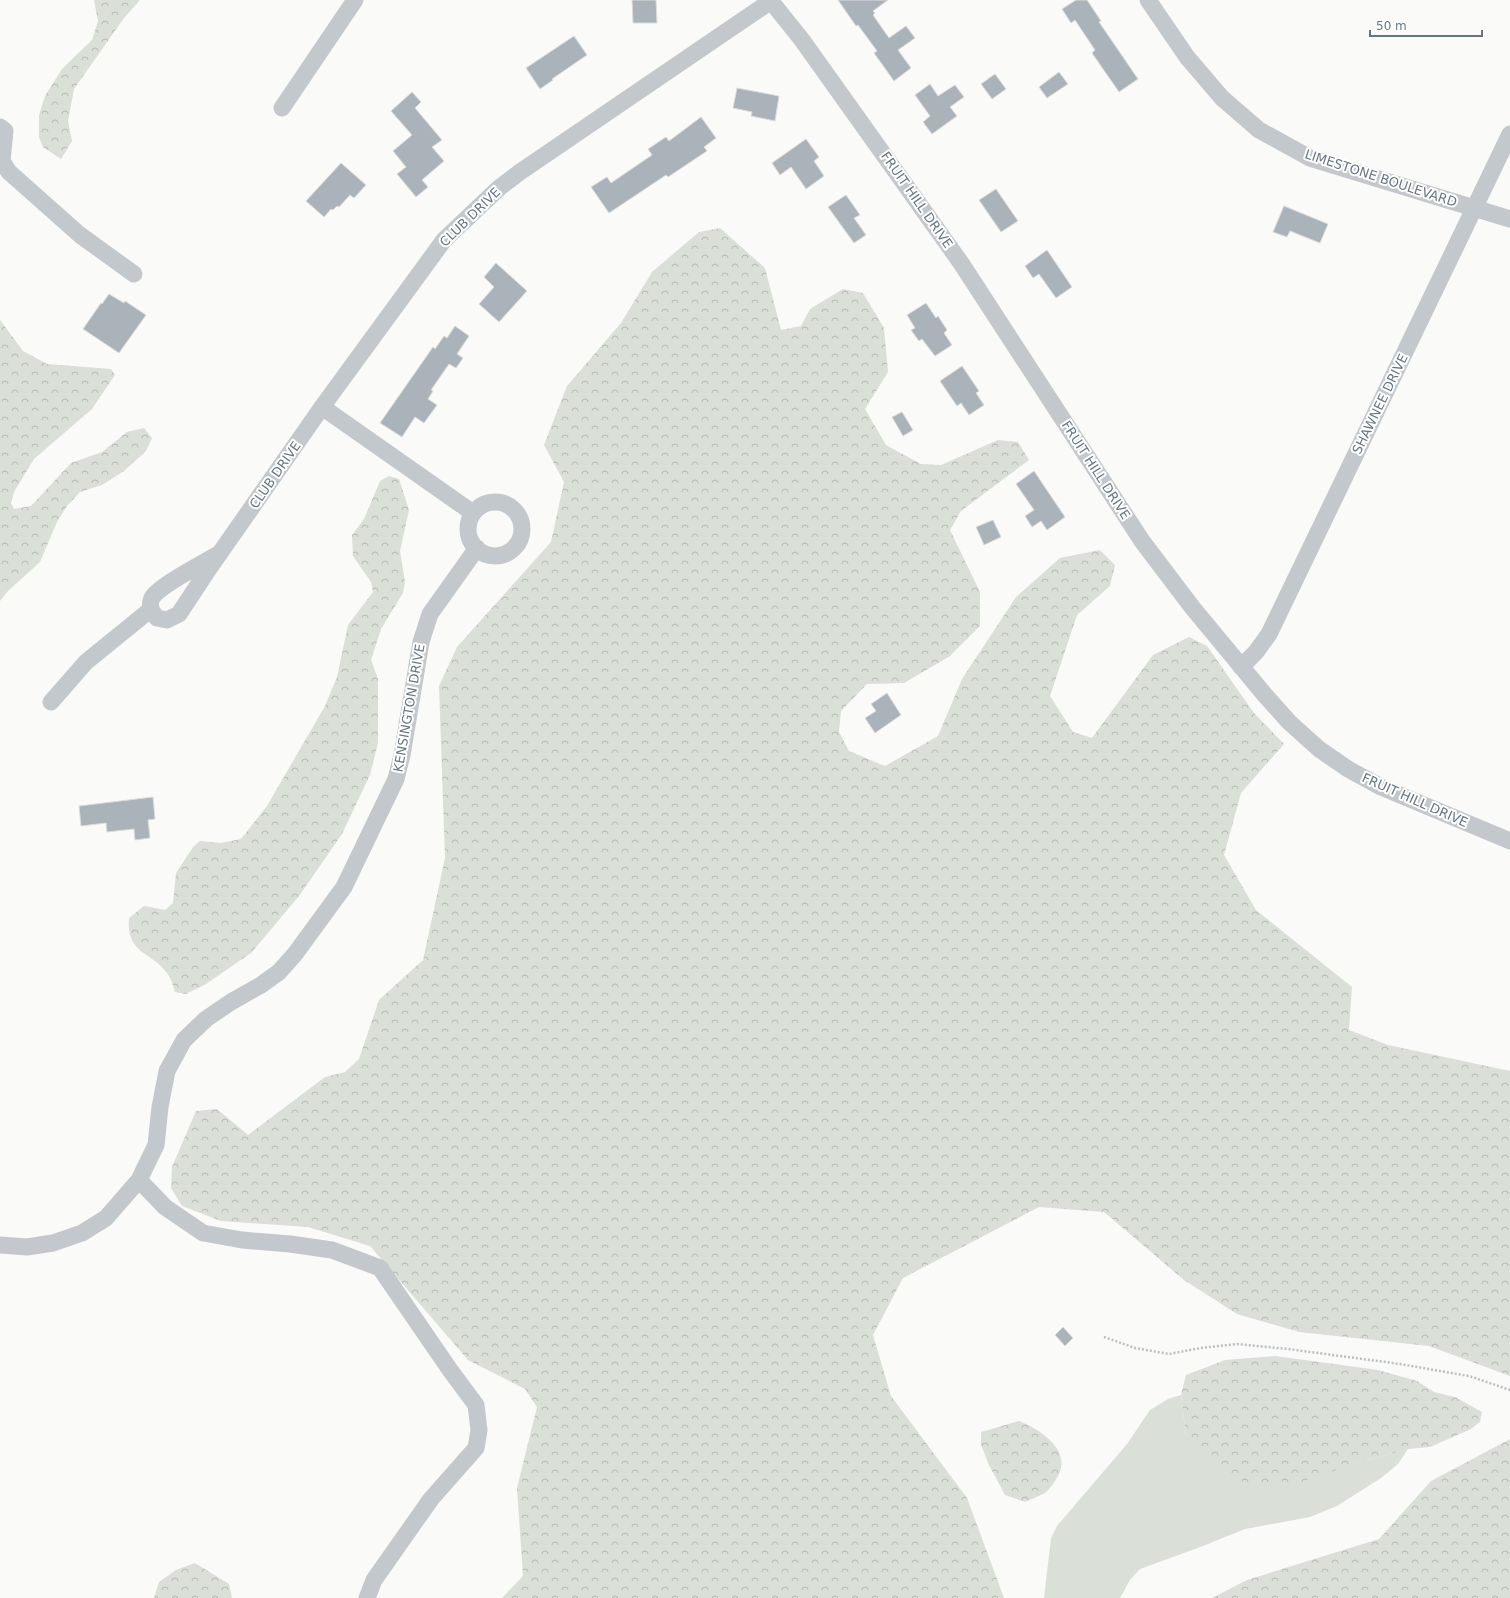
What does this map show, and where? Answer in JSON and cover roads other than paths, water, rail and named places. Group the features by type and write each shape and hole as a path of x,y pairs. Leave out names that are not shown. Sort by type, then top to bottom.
{"street":[{"path":"282,108 355,0"},
{"name":"LIMESTONE BOULEVARD","path":"1148,0 1187,57 1222,98 1259,130 1310,158 1510,219"},
{"name":"CLUB DRIVE","path":"220,554 158,590 151,600 150,610 157,618 168,620 180,614 322,407 444,240 499,188 771,1"},
{"name":"FRUIT HILL DRIVE","path":"771,1 802,40 961,262 1142,541 1240,667 1289,722 1318,748 1348,770 1380,787 1510,841"},
{"path":"2,129 2,161 9,172 80,235 134,274"},
{"name":"SHAWNEE DRIVE","path":"1240,667 1256,652 1269,634 1510,134"},
{"path":"322,407 473,513"},
{"path":"488,502 507,504 515,510 520,518 522,527 521,536 518,543 512,550 503,554 489,554 477,548 471,541 468,532 469,523 473,513 488,502"},
{"name":"KENSINGTON DRIVE","path":"0,1245 27,1247 53,1243 82,1233 106,1218 139,1180 156,1145 160,1107 167,1071 184,1040 206,1019 279,972 295,954 344,887 396,779 402,755 421,642 430,614 477,548"},
{"path":"51,702 86,662 150,610"},
{"path":"139,1180 165,1207 203,1233 242,1240 290,1244 332,1250 380,1268 450,1370 476,1405 479,1430 476,1448 431,1499 374,1580 367,1598"}]}
